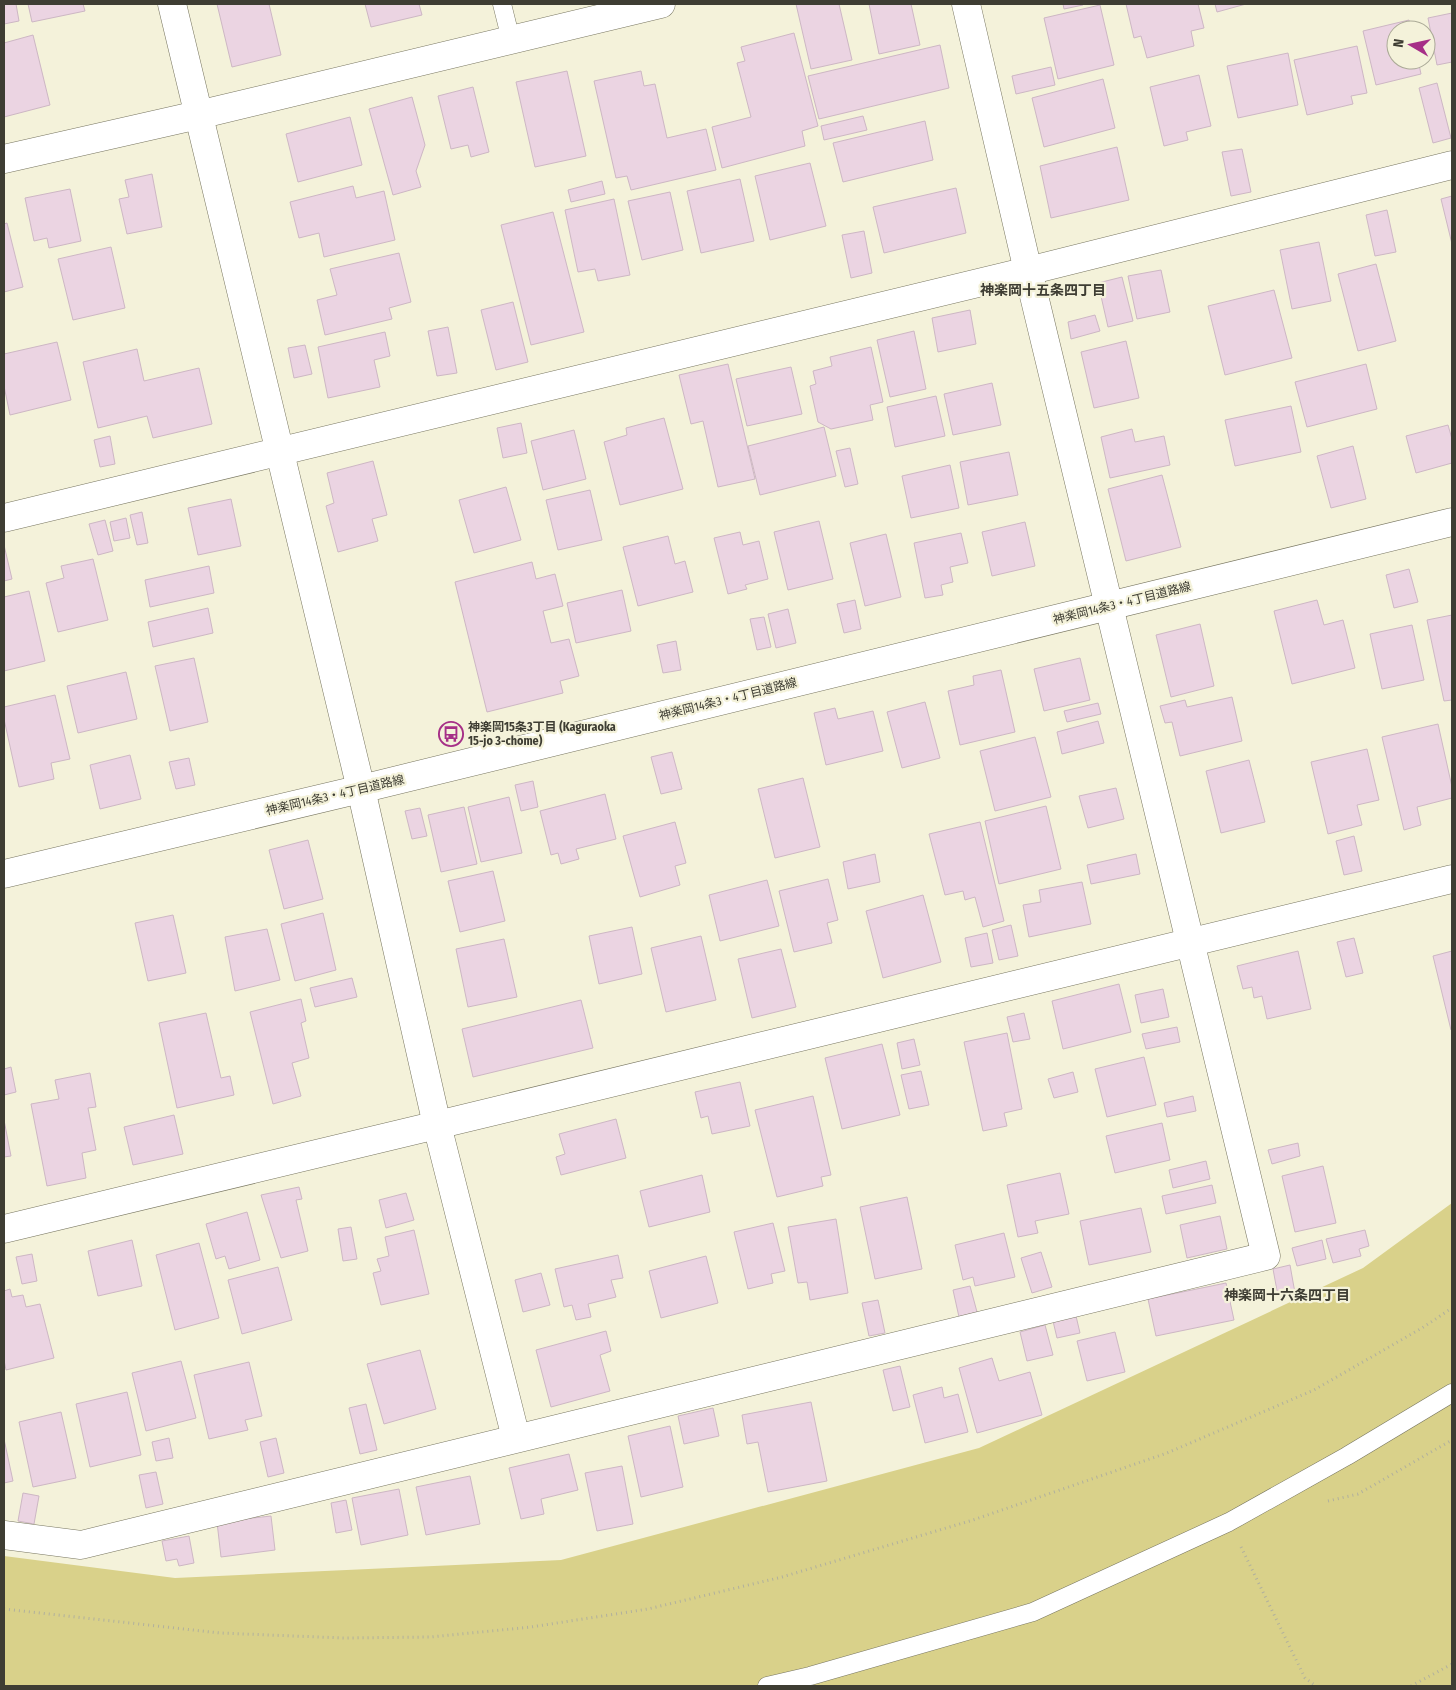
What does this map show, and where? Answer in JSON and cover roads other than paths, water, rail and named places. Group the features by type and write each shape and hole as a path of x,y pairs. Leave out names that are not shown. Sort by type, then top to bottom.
{"street":[{"path":"172,4 361,789 437,1125 516,1438"},
{"path":"4,159 660,4"},
{"path":"4,1535 81,1545 1266,1256 1108,606 966,4"},
{"path":"4,518 1028,271 1452,166"},
{"name":"神楽岡14条3・4丁目道路線","path":"4,874 361,789 1452,522"},
{"path":"4,1229 1452,879"}],"lane":[{"path":"502,4 511,40"},
{"path":"767,1686 810,1676 1033,1612 1229,1522 1347,1456 1452,1393"}],"place":[{"name":"神楽岡15条3丁目 (Kaguraoka 15-jo 3-chome)","path":"451,734"}],"district":[{"name":"神楽岡十五条四丁目","path":"1043,290"},
{"name":"神楽岡十六条四丁目","path":"1287,1295"}]}
